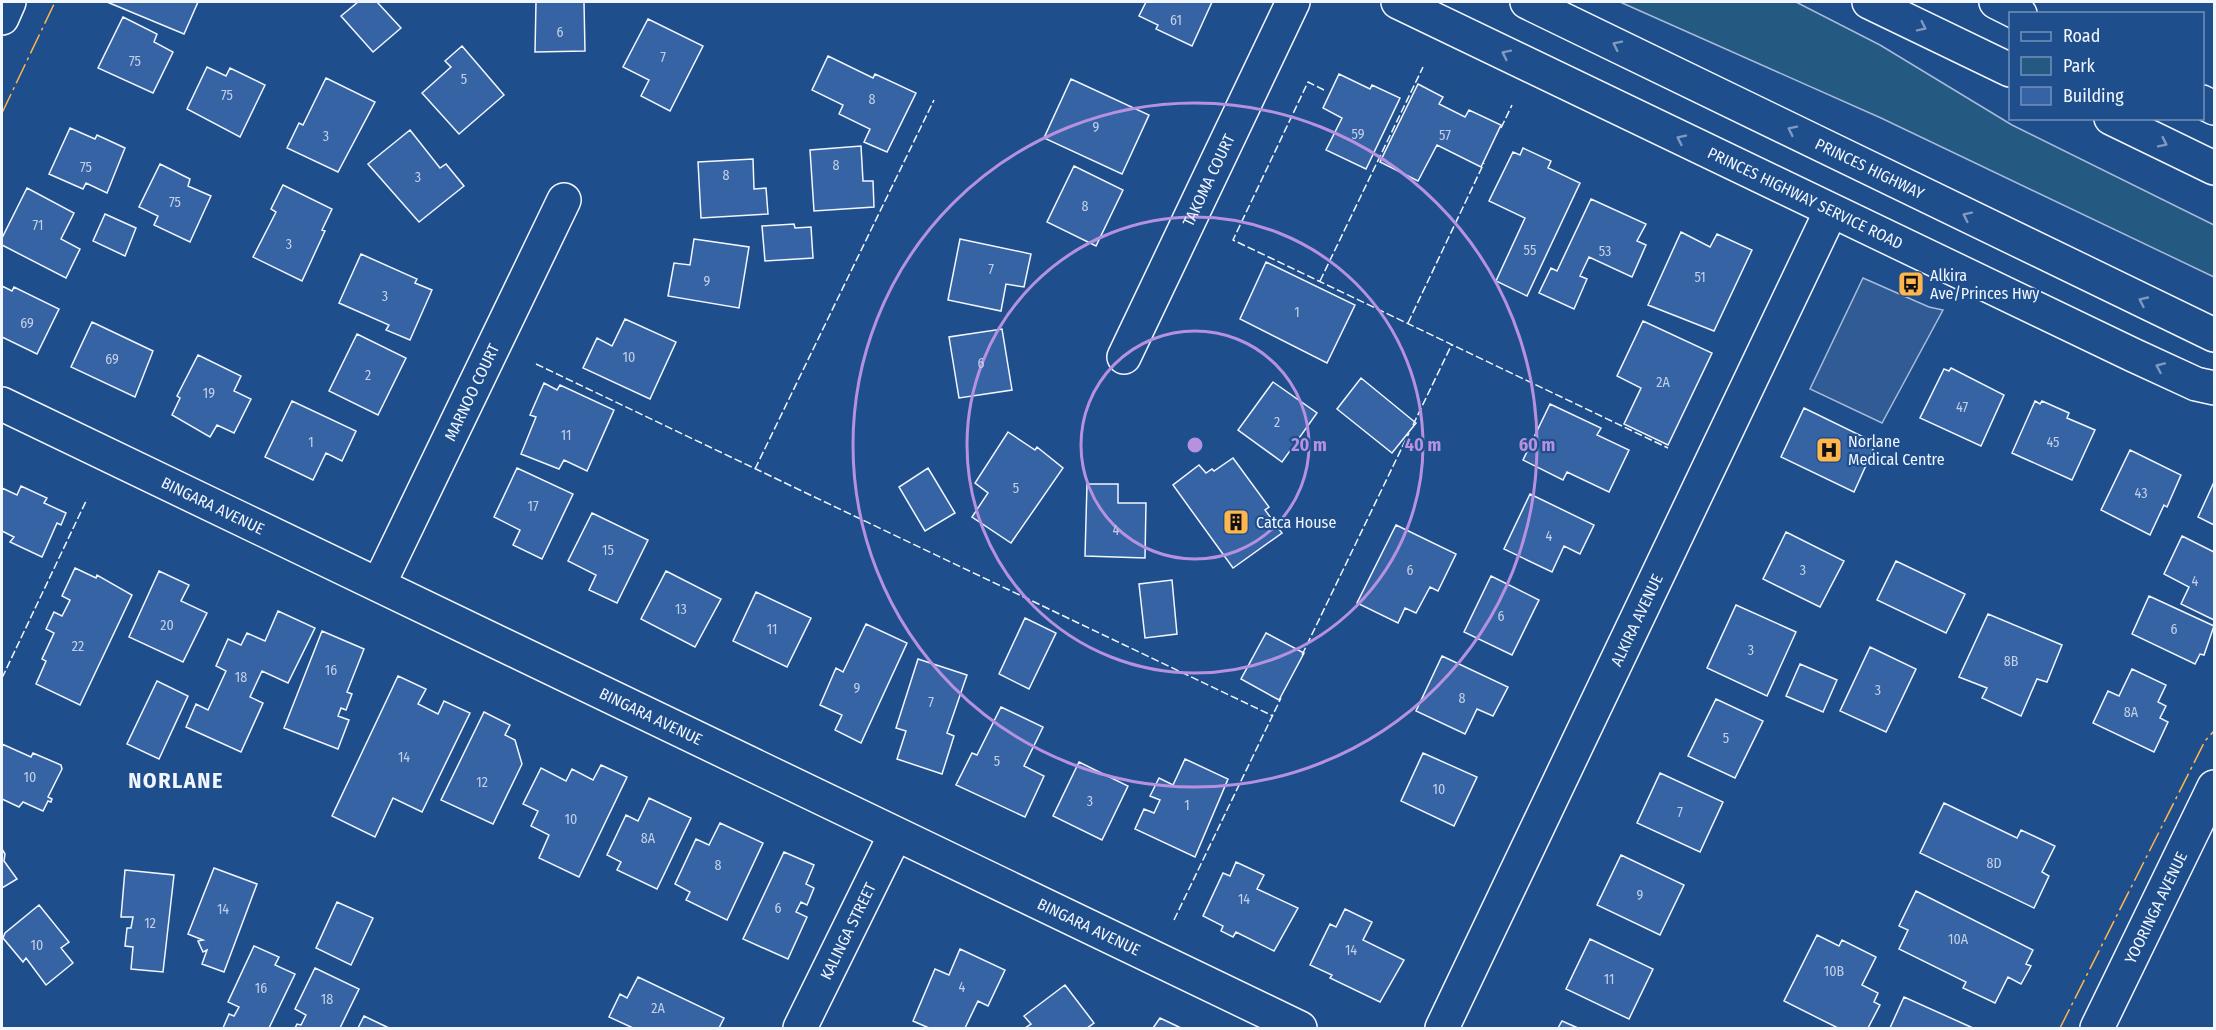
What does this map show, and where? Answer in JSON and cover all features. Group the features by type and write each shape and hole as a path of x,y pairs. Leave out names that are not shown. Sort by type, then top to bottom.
{"main road":[{"path":"2,18 9,2"},
{"name":"TAKOMA COURT","path":"1124,357 1293,2"},
{"name":"PRINCES HIGHWAY SERVICE ROAD","path":"1398,2 2133,355 2196,384 2214,388"},
{"name":"PRINCES HIGHWAY","path":"1527,2 2214,335"},
{"path":"1869,2 2009,70"},
{"path":"1995,2 2016,12"},
{"path":"2115,120 2214,168"},
{"name":"MARNOO COURT","path":"379,584 564,200"},
{"name":"ALKIRA AVENUE","path":"1442,1029 1831,211"},
{"name":"BINGARA AVENUE","path":"2,404 1300,1029"},
{"name":"YOORINGA AVENUE","path":"2097,1029 2214,786"},
{"name":"KALINGA STREET","path":"800,1029 895,835"}],"green space":[{"path":"1620,2 1796,2 1880,45 2012,125 2214,225 2214,277 1881,118"}],"shaded area":[{"path":"1863,278 1929,307 1943,310 1882,423 1810,389"}],"building":[{"path":"107,2 198,2 184,34"},
{"path":"358,2 377,2 401,28 373,52 341,16"},
{"path":"536,2 584,2 585,51 535,52"},
{"path":"1146,2 1212,2 1192,46 1156,29 1158,25 1139,16"},
{"path":"123,17 157,34 154,42 173,52 153,93 98,68"},
{"path":"648,19 703,46 670,111 641,96 649,80 623,67"},
{"path":"462,46 504,95 459,134 422,93 451,67 445,61"},
{"path":"828,56 873,78 875,74 916,93 887,152 864,142 870,129 839,114 843,105 812,90"},
{"path":"207,67 226,76 230,68 265,85 240,137 187,109"},
{"path":"1339,74 1370,89 1372,85 1400,98 1366,169 1326,150 1342,118 1323,108"},
{"path":"326,78 375,102 338,172 287,148 299,123 303,125"},
{"path":"1071,79 1149,115 1122,174 1044,138"},
{"path":"1418,84 1443,97 1439,104 1465,117 1469,110 1501,125 1481,167 1437,145 1418,181 1380,162"},
{"path":"70,128 95,139 97,135 125,148 107,193 86,183 83,189 49,174"},
{"path":"410,130 440,168 446,164 464,186 419,222 368,164"},
{"path":"861,146 863,181 873,181 874,207 814,211 810,150"},
{"path":"1523,148 1551,161 1548,168 1580,183 1527,296 1496,281 1525,218 1489,201 1513,152 1520,155"},
{"path":"753,159 754,189 766,188 768,214 701,218 698,162"},
{"path":"160,164 190,179 188,186 211,196 190,242 154,225 158,216 139,207"},
{"path":"1074,166 1123,190 1096,246 1047,222"},
{"path":"283,185 332,209 322,230 325,231 302,281 253,257 276,212 271,209"},
{"path":"27,188 74,213 61,239 80,249 66,278 2,245 2,238"},
{"path":"1591,199 1646,224 1637,241 1646,245 1632,277 1589,257 1580,276 1587,279 1574,309 1539,293 1551,268 1557,271"},
{"path":"105,214 136,228 125,256 93,241"},
{"path":"794,224 795,228 811,227 813,258 765,261 762,226"},
{"path":"1681,232 1710,247 1717,234 1752,250 1714,331 1648,305"},
{"path":"694,239 749,247 739,308 668,296 674,263 690,265"},
{"path":"960,239 1031,254 1024,287 1006,284 1001,311 948,300"},
{"path":"361,254 417,279 415,283 432,290 410,340 386,330 389,325 339,303"},
{"path":"1266,262 1355,305 1327,363 1240,319"},
{"path":"2,286 12,291 14,287 59,309 37,354 2,337"},
{"path":"625,319 676,342 650,399 583,368 597,338 612,346"},
{"path":"1643,321 1712,353 1668,445 1624,424 1641,388 1617,376"},
{"path":"92,322 153,351 135,397 71,367"},
{"path":"1002,329 1012,390 959,398 949,337"},
{"path":"357,334 406,358 378,415 329,391"},
{"path":"198,355 241,376 234,391 251,399 234,433 217,425 210,437 172,415 180,398 177,396"},
{"path":"1951,368 2004,395 1981,446 1920,418 1944,369 1949,371"},
{"path":"1361,378 1416,423 1392,453 1337,409"},
{"path":"1273,382 1317,413 1282,462 1238,430"},
{"path":"544,383 557,390 560,385 614,410 587,471 564,460 559,469 521,454 536,417 530,415"},
{"path":"292,401 356,431 342,461 326,453 313,480 265,457"},
{"path":"2035,401 2040,404 2042,401 2069,413 2067,418 2095,430 2072,480 2012,453"},
{"path":"1550,404 1601,428 1597,435 1629,450 1609,492 1567,472 1563,480 1523,460"},
{"name":"Norlane Medical Centre","path":"1804,408 1876,443 1854,492 1781,457"},
{"path":"1008,432 1035,450 1037,447 1063,468 1011,543 972,517 988,493 975,483"},
{"path":"2130,450 2181,475 2167,507 2164,505 2150,535 2101,510"},
{"name":"Catca House","path":"1233,458 1269,507 1265,510 1282,533 1233,568 1173,485 1199,465 1206,473 1212,469 1214,471"},
{"path":"517,468 573,494 542,559 513,545 520,530 494,517"},
{"path":"928,468 955,513 925,531 899,487"},
{"path":"2214,482 2214,525 2198,517"},
{"path":"1087,484 1118,484 1118,503 1146,503 1145,558 1085,556"},
{"path":"21,486 47,498 44,503 66,513 61,525 57,523 42,557 10,542 14,537 2,531 2,488 17,495"},
{"path":"1530,494 1594,525 1580,554 1564,546 1552,572 1504,549"},
{"path":"592,513 648,540 617,603 589,590 596,575 568,561"},
{"path":"1396,525 1456,554 1438,591 1430,587 1416,613 1405,608 1398,623 1357,603"},
{"path":"1786,532 1844,561 1820,607 1763,579"},
{"path":"2182,536 2214,552 2214,620 2181,604 2189,587 2164,574"},
{"path":"1896,561 1965,594 1946,633 1877,600"},
{"path":"75,568 96,578 97,575 132,595 80,705 36,684 46,661 42,659 54,633 46,629 54,612 62,616 70,600 62,596"},
{"path":"159,571 189,585 181,601 207,613 183,662 129,637"},
{"path":"666,571 721,599 695,647 641,619"},
{"path":"1491,576 1539,600 1512,655 1464,632"},
{"path":"1172,580 1177,634 1145,638 1139,584"},
{"path":"756,592 811,618 787,667 733,641"},
{"path":"2149,596 2214,626 2204,655 2200,654 2195,664 2132,634"},
{"path":"1736,605 1796,632 1767,696 1707,668"},
{"path":"278,611 315,628 288,683 262,671 250,697 263,703 241,752 186,727 196,704 208,710 226,671 216,666 228,639 241,645 247,633 265,641"},
{"path":"1988,614 2062,645 2047,682 2037,679 2021,716 1982,698 1987,688 1959,677"},
{"path":"1025,618 1056,633 1029,689 999,674"},
{"path":"866,624 907,643 861,743 835,730 842,715 820,705 836,668 843,672"},
{"path":"322,631 364,649 347,692 352,694 346,710 341,708 338,716 349,720 338,749 284,728"},
{"path":"1266,633 1304,653 1279,700 1241,679"},
{"path":"1870,647 1916,669 1886,732 1840,711"},
{"path":"1442,656 1508,687 1493,716 1477,709 1465,734 1416,711"},
{"path":"918,659 967,675 947,733 954,736 942,774 897,759 906,731 896,728"},
{"path":"1800,664 1837,680 1823,712 1786,696"},
{"path":"2132,669 2166,685 2158,702 2166,706 2160,718 2168,722 2154,752 2093,723 2108,691 2119,696"},
{"path":"398,676 426,689 418,704 438,714 444,701 470,713 422,812 393,798 375,837 332,816"},
{"path":"157,681 188,696 159,759 127,744"},
{"path":"1716,699 1763,721 1735,778 1688,756"},
{"path":"1001,707 1043,727 1024,766 1044,776 1025,817 956,785 972,753 977,755"},
{"path":"484,712 510,725 505,735 515,740 522,764 493,824 441,800"},
{"path":"2,744 31,757 33,753 61,765 62,769 48,797 52,799 51,802 48,801 43,811 23,802 19,807 2,799"},
{"path":"1423,753 1477,777 1454,826 1401,801"},
{"path":"1185,759 1228,779 1195,857 1135,829 1144,809 1154,813 1160,800 1150,796 1159,778 1173,785"},
{"path":"1079,762 1128,786 1102,840 1053,816"},
{"path":"601,765 627,777 579,877 539,858 549,835 531,826 538,811 523,804 541,768 566,781 572,769 593,780"},
{"path":"1660,773 1723,802 1700,852 1637,823"},
{"path":"649,798 691,818 657,889 617,870 621,862 607,855 626,815 638,821"},
{"path":"1944,803 2017,838 2021,830 2055,846 2042,872 2049,876 2034,908 1920,853"},
{"path":"720,823 763,843 727,920 686,900 690,892 675,884 696,839 709,845"},
{"path":"2,849 5,854 4,861 17,879 2,888"},
{"path":"784,852 814,865 806,884 814,888 807,905 801,902 796,912 807,917 788,959 743,939"},
{"path":"1621,855 1684,885 1660,935 1597,905"},
{"path":"1236,862 1264,875 1257,889 1298,908 1274,951 1236,932 1233,937 1221,931 1223,926 1203,916 1223,873 1230,876"},
{"path":"214,868 257,884 224,972 202,964 207,950 203,952 198,941 203,940 188,934"},
{"path":"125,870 174,875 163,972 131,969 133,947 125,946 127,928 131,928 133,917 121,917"},
{"path":"1916,891 2033,950 2026,964 2031,966 2021,984 2008,977 1995,1003 1963,988 1966,982 1899,949 1908,930 1899,926"},
{"path":"337,902 373,918 351,965 316,948"},
{"path":"39,905 69,942 61,948 73,963 46,985 26,958 23,962 3,938 5,933"},
{"path":"1345,909 1372,922 1363,940 1404,960 1380,1002 1330,978 1332,975 1310,965 1330,924 1336,927"},
{"path":"1817,935 1839,946 1842,940 1876,957 1862,985 1878,993 1874,1002 1880,1005 1868,1028 1838,1028 1784,1001"},
{"path":"1590,939 1653,969 1629,1019 1566,989"},
{"path":"254,946 279,957 275,965 295,974 269,1028 223,1028 229,1014 234,1016 239,1007 228,1002"},
{"path":"960,949 1005,970 988,1006 978,1001 965,1028 929,1028 913,1021 935,969 949,975"},
{"path":"315,968 359,989 340,1028 295,1028 297,1024 301,1025 306,1015 295,1009"},
{"path":"638,977 724,1018 719,1028 633,1028 609,1017 620,994 627,998"},
{"path":"1065,985 1094,1023 1087,1028 1025,1028 1031,1024 1024,1016"},
{"path":"1904,997 1973,1028 1890,1028"},
{"path":"364,1016 389,1028 358,1028"},
{"path":"1160,1018 1181,1028 1153,1028"},
{"path":"1562,1021 1578,1028 1558,1028"}],"fence":[{"path":"1320,281 1423,67"},
{"path":"1324,90 1308,82 1233,240 1668,448"},
{"path":"755,469 934,100"},
{"path":"1501,128 1512,105"},
{"path":"1408,323 1484,163"},
{"path":"1413,425 1452,344"},
{"path":"536,364 1273,716"},
{"path":"1302,655 1409,433"},
{"path":"2,678 87,499"},
{"path":"1174,920 1281,698"}],"power":[{"path":"2,113 55,2"},
{"path":"2060,1028 2205,741 2214,731"}],"place":[{"name":"Alkira Ave/Princes Hwy","path":"1911,284"},
{"name":"Norlane Medical Centre","path":"1829,450"},
{"name":"Catca House","path":"1236,522"}],"district":[{"name":"NORLANE","path":"176,780"}]}
